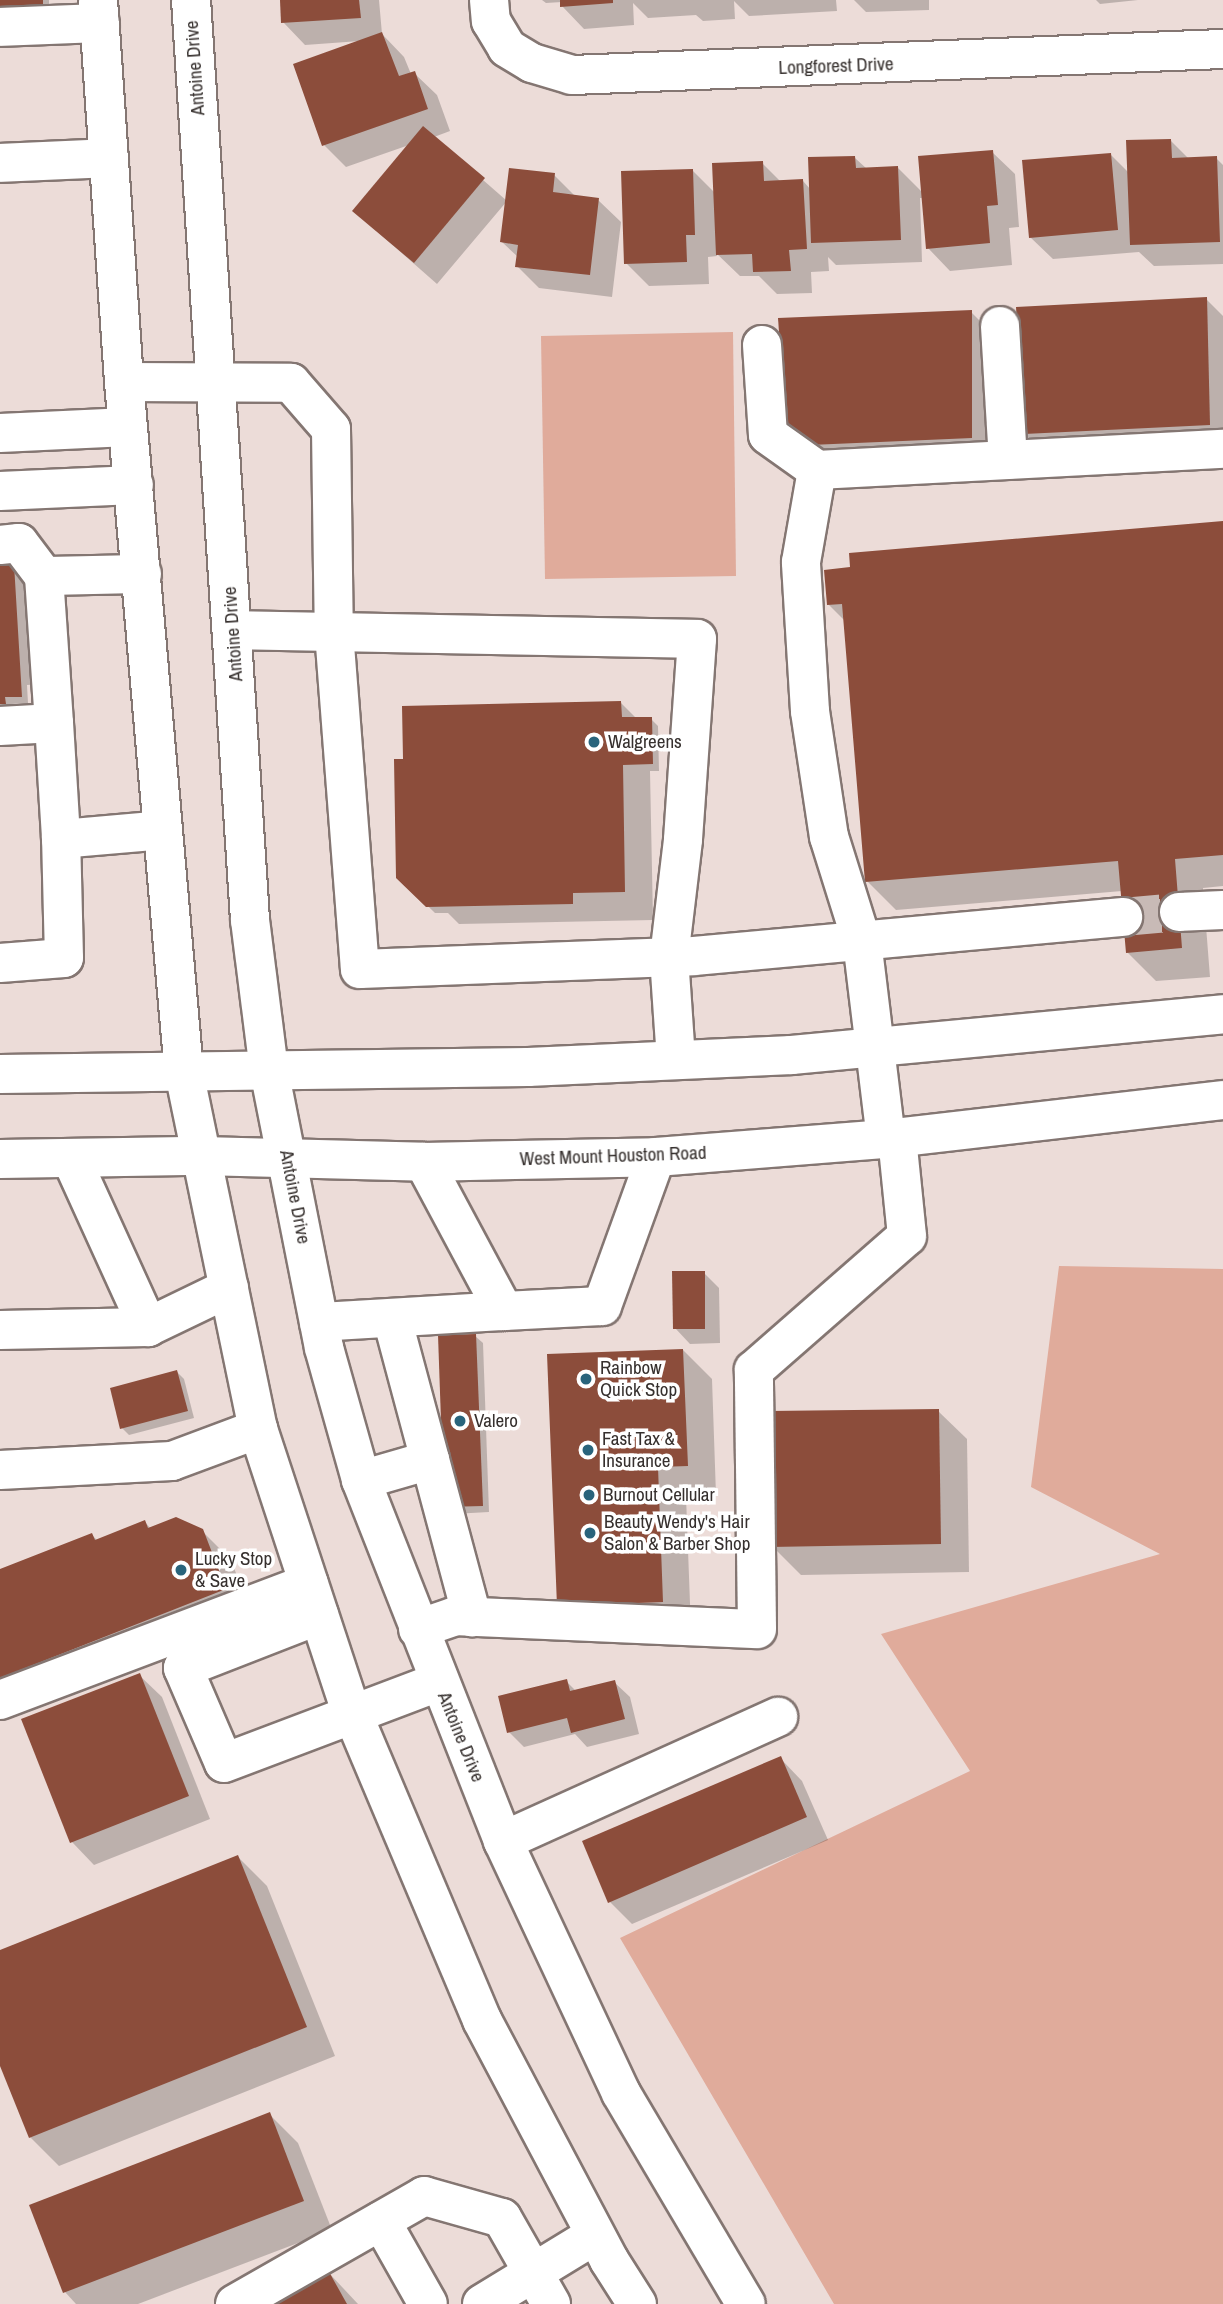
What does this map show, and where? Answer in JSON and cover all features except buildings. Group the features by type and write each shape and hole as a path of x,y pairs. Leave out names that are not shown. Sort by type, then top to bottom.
{"main road":[{"name":"Antoine Drive","path":"191,0 250,920 270,1070 319,1322 361,1480 438,1682 503,1841 621,2093 746,2304"},
{"name":"Longforest Drive","path":"489,0 491,21 507,48 532,63 572,75 1223,49"},
{"path":"0,27 99,11 124,382 184,1072 258,1429 353,1714 482,2020 595,2235 637,2304"},
{"path":"0,163 109,158"},
{"path":"1000,326 1007,460"},
{"path":"762,345 768,435 817,470 1223,449"},
{"path":"124,382 291,383 331,429 334,632 360,969 669,957 1123,917"},
{"path":"0,433 128,427"},
{"path":"418,1629 456,1616 757,1629 754,1370 907,1236 892,1138 874,1048 862,942 829,837 810,711 801,562 817,470"},
{"path":"0,491 134,485"},
{"path":"0,545 19,543 44,576 61,839 64,958 0,963"},
{"path":"44,576 142,574"},
{"path":"233,630 696,639 683,840 669,957 676,1060"},
{"path":"0,726 54,723"},
{"path":"61,839 163,830"},
{"path":"1179,912 1223,910"},
{"path":"0,1074 528,1067 676,1060 874,1048 1223,1014"},
{"name":"West Mount Houston Road","path":"0,1159 202,1156 424,1162 656,1157 892,1138 1223,1100"},
{"path":"319,1322 602,1306 656,1157"},
{"path":"71,1158 148,1327"},
{"path":"424,1162 504,1311"},
{"path":"0,1330 148,1327 229,1288"},
{"path":"392,1318 472,1617"},
{"path":"0,1470 172,1461 258,1429"},
{"path":"361,1480 430,1460"},
{"path":"0,1700 314,1599"},
{"path":"314,1599 183,1668 224,1763 438,1682"},
{"path":"503,1841 778,1717"},
{"path":"235,2304 424,2196 502,2218 541,2289"},
{"path":"381,2221 428,2304"},
{"path":"482,2304 541,2289 595,2235"}],"shaded area":[{"path":"733,332 736,576 545,579 541,336"},
{"path":"1059,1266 1223,1269 1223,2304 834,2304 620,1938 970,1771 881,1634 1160,1554 1031,1487"}],"tunnel":[{"path":"1123,917 1179,912"}],"place":[{"name":"Walgreens","path":"594,742"},
{"name":"Rainbow Quick Stop","path":"586,1379"},
{"name":"Valero","path":"460,1421"},
{"name":"Fast Tax & Insurance","path":"588,1450"},
{"name":"Burnout Cellular","path":"589,1495"},
{"name":"Beauty Wendy's Hair Salon & Barber Shop","path":"590,1533"},
{"name":"Lucky Stop & Save","path":"181,1570"}]}
